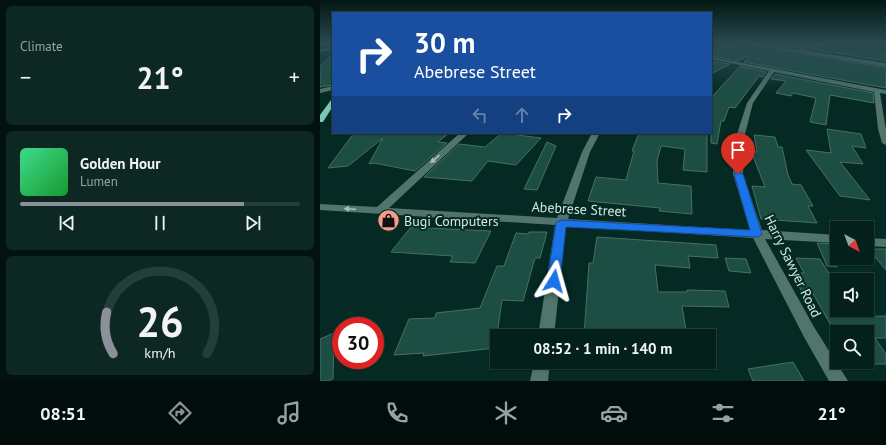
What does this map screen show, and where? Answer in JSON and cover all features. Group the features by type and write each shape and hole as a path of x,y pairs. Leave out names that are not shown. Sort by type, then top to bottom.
{"main road":[{"path":"320,120 332,102"}],"street":[{"path":"727,61 886,92"},
{"path":"859,61 886,65"},
{"name":"Harry Sawyer Road","path":"773,69 758,89 750,103 741,134 738,174 757,234 809,332 839,381"},
{"path":"320,91 332,88"},
{"path":"877,90 882,129 886,143"},
{"path":"379,211 464,134"},
{"path":"547,329 561,223 586,152 595,134"},
{"name":"Abebrese Street","path":"320,207 830,239"},
{"path":"874,242 886,243"},
{"path":"539,381 541,369"}],"building":[{"path":"326,61 332,61 332,85 320,87 320,66"},
{"path":"712,61 730,64 712,73"},
{"path":"745,61 845,61 886,68 886,88 744,62"},
{"path":"740,66 766,72 763,77 759,76 735,108 729,107 724,121 721,121 717,144 711,143 712,97"},
{"path":"775,74 873,93 874,103 830,95 826,125 810,122 816,98 793,93 791,96 776,93 786,81 771,79"},
{"path":"827,129 861,134 866,148 852,146 863,164 840,162 870,200 840,196 806,150 831,153"},
{"path":"353,134 448,134 438,142 447,143 415,171 374,163 369,164 383,138 348,166 328,168"},
{"path":"501,134 541,138 516,165 488,161 472,181 424,177 459,144 485,147"},
{"path":"639,134 707,134 707,172 683,170 685,149 661,146 657,161 658,183 691,186 692,214 659,211 660,208 588,201 596,177 626,180 634,151 632,151"},
{"path":"754,135 775,137 778,147 782,147 788,175 792,184 801,185 813,206 808,206 817,223 761,219 752,186 765,187 751,151 757,152"},
{"path":"547,142 556,146 537,190 524,189"},
{"path":"411,227 491,231 475,263 450,262 453,256 391,252"},
{"path":"529,232 547,232 540,258 535,258 523,301 502,300 498,329 490,329 490,349 423,356 424,353 394,355 409,319 435,318 436,313 480,308 497,266 504,266 516,233 528,234"},
{"path":"597,237 716,245 718,258 688,256 690,268 655,265 658,292 687,292 687,290 725,291 729,307 682,306 686,329 584,329 589,263 593,263"},
{"path":"817,243 830,244 830,265 837,265 837,267 827,266"},
{"path":"874,249 886,249 886,270 874,256"},
{"path":"725,258 746,259 751,273 729,271"},
{"path":"796,258 820,259 830,275 830,317 886,316 886,338 875,338 886,354 886,364 874,364 874,325 831,325 812,292 802,292 792,273 804,273"},
{"path":"332,334 333,379 328,381 320,381 320,339"},
{"path":"793,362 804,381 753,381 748,369"}],"place":[{"name":"Bugi Computers","path":"388,221"}],"route":[{"path":"554,281 561,223 757,234 738,174"}]}
